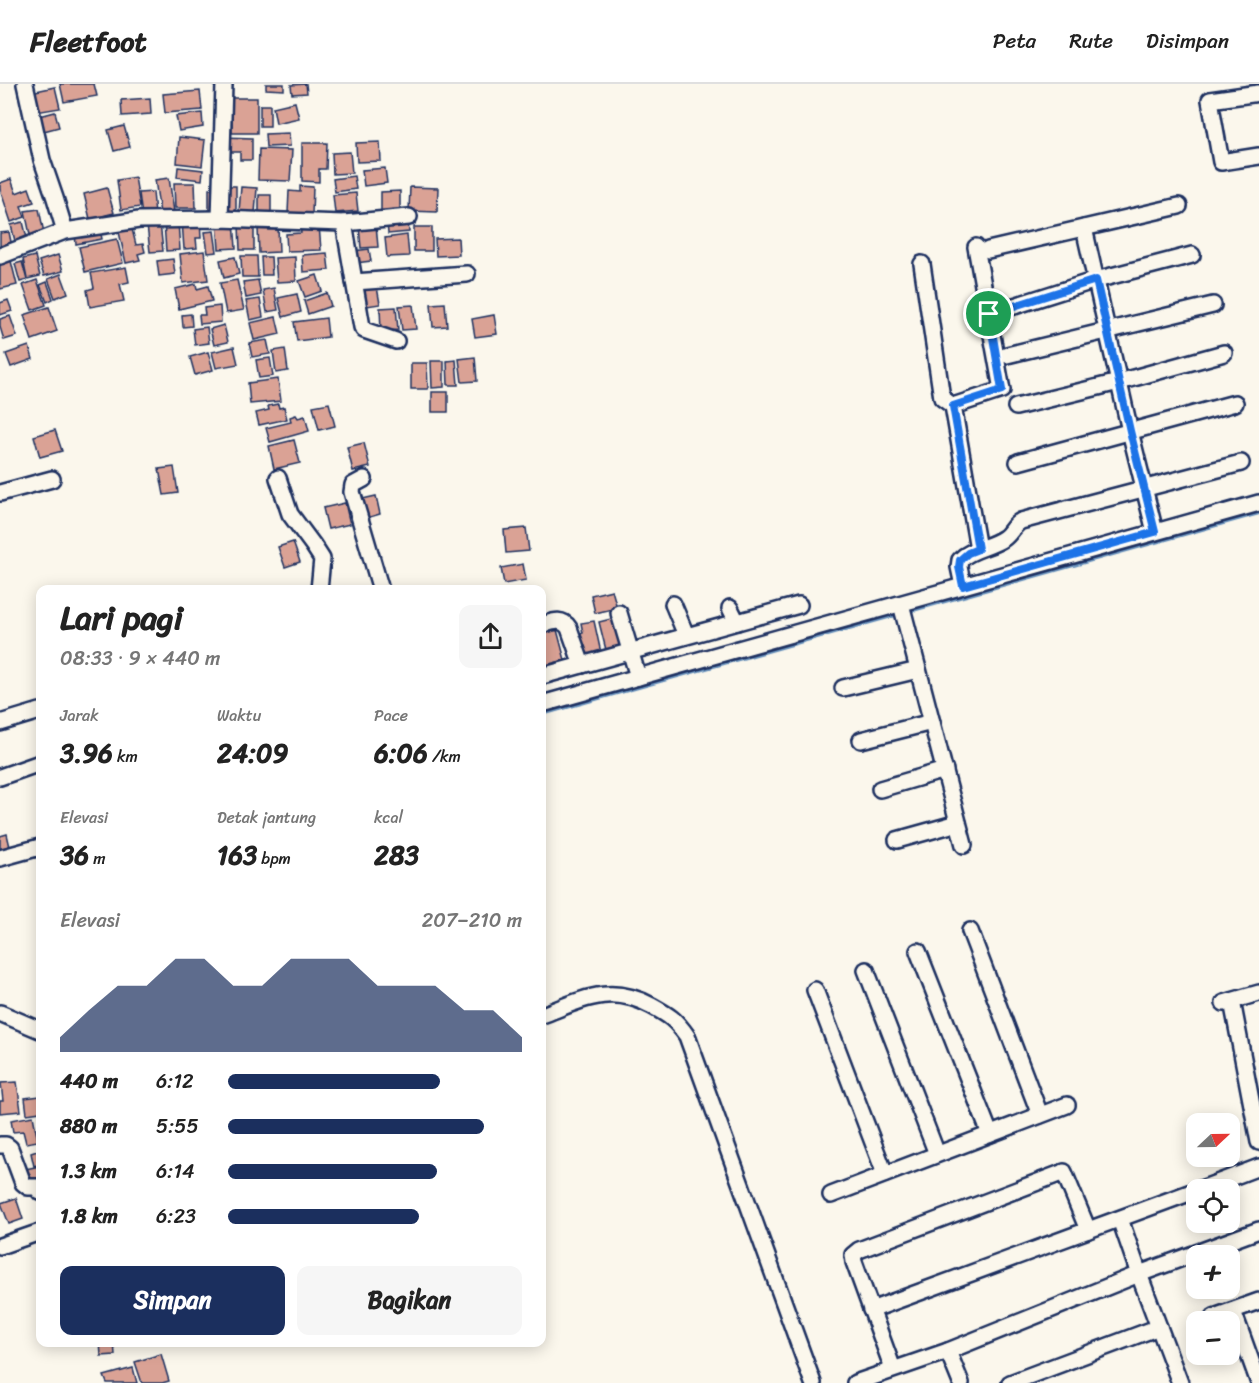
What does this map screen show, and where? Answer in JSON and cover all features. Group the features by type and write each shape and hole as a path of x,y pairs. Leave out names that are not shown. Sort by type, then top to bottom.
{"street":[{"path":"25,84 42,160 56,198 64,231"},
{"path":"220,219 224,84"},
{"path":"1259,93 1210,100 1221,162 1259,156"},
{"path":"953,406 1002,390 989,314 982,249 1179,206"},
{"path":"0,255 64,231 139,220 220,219 344,223 409,217"},
{"path":"344,223 363,329 396,341"},
{"path":"1084,228 1155,532"},
{"path":"989,314 1096,280 1192,255"},
{"path":"922,264 942,398 953,406 978,549"},
{"path":"354,282 467,274"},
{"path":"1007,354 1213,305"},
{"path":"1016,407 1224,353"},
{"path":"1018,462 1235,403"},
{"path":"963,586 960,560 968,553 1006,537 1021,521 1241,463"},
{"path":"278,478 290,514 322,559 319,585"},
{"path":"0,493 52,479"},
{"path":"364,479 353,485 352,492 380,585"},
{"path":"546,703 638,677 902,610 963,586 1259,503"},
{"path":"673,604 686,635"},
{"path":"546,675 799,605"},
{"path":"730,608 737,622"},
{"path":"902,610 964,845"},
{"path":"619,613 638,677"},
{"path":"546,623 563,621 566,624 582,665"},
{"path":"843,688 918,670"},
{"path":"0,723 36,712"},
{"path":"861,740 932,722"},
{"path":"0,777 36,764"},
{"path":"880,789 945,770"},
{"path":"897,840 958,823"},
{"path":"0,858 36,848"},
{"path":"970,931 1040,1115"},
{"path":"918,951 990,1134"},
{"path":"867,970 937,1154"},
{"path":"815,990 885,1174"},
{"path":"1259,993 1228,1002 1259,1142"},
{"path":"546,1013 592,996 609,994 645,1002 677,1021 687,1036 813,1383"},
{"path":"0,1014 36,1028"},
{"path":"831,1195 1067,1105"},
{"path":"0,1145 10,1148 23,1183 36,1187"},
{"path":"1227,1179 1259,1167"},
{"path":"893,1369 854,1262 853,1255 859,1250 1064,1172 1088,1230"},
{"path":"872,1310 1186,1194"},
{"path":"1120,1219 1138,1274 1180,1383"},
{"path":"855,1383 948,1351 1138,1274 1259,1230"},
{"path":"0,1246 36,1233"},
{"path":"1233,1311 1259,1301"},
{"path":"1010,1383 1159,1327"},
{"path":"1240,1329 1258,1376"},
{"path":"948,1351 961,1383"}],"building":[{"path":"60,84 94,84 97,96 64,102"},
{"path":"266,84 284,84 284,90 266,89"},
{"path":"306,84 307,93 292,94 291,85"},
{"path":"55,87 60,108 36,112 31,92"},
{"path":"200,91 202,110 165,113 163,94"},
{"path":"150,98 151,114 122,116 121,100"},
{"path":"232,98 257,98 257,133 232,133"},
{"path":"295,102 299,118 276,123 273,107"},
{"path":"260,105 270,105 270,126 260,126"},
{"path":"55,112 59,127 40,132 36,117"},
{"path":"202,113 203,127 179,131 176,116"},
{"path":"124,126 130,147 114,151 108,130"},
{"path":"289,133 290,146 266,147 265,134"},
{"path":"179,137 205,140 202,166 177,163"},
{"path":"223,137 252,138 252,160 240,160 240,152 223,152"},
{"path":"380,142 381,161 357,162 356,143"},
{"path":"302,143 327,143 326,169 319,169 319,182 302,181"},
{"path":"259,149 292,150 290,181 258,180"},
{"path":"350,152 352,173 333,174 332,153"},
{"path":"178,167 203,170 202,180 177,177"},
{"path":"385,168 387,183 364,186 362,170"},
{"path":"354,176 356,189 335,192 333,179"},
{"path":"135,177 140,207 121,210 117,180"},
{"path":"169,178 174,212 160,213 155,180"},
{"path":"11,179 16,193 29,188 34,202 21,206 25,217 11,222 0,183"},
{"path":"174,183 195,183 196,208 175,208"},
{"path":"222,186 236,186 236,213 222,212"},
{"path":"300,186 313,187 312,214 288,213 289,191 300,192"},
{"path":"241,187 257,188 255,213 239,212"},
{"path":"410,187 438,188 437,212 409,211"},
{"path":"107,188 114,213 90,219 84,194"},
{"path":"209,189 219,189 218,212 209,211"},
{"path":"400,191 400,212 381,212 381,192"},
{"path":"153,192 155,214 142,216 139,193"},
{"path":"356,193 358,211 335,213 333,195"},
{"path":"259,195 271,195 271,214 259,214"},
{"path":"39,209 44,233 30,235 25,211"},
{"path":"200,220 201,238 196,238 197,248 184,249 182,221"},
{"path":"408,220 409,232 388,234 387,222"},
{"path":"234,221 236,248 219,249 217,222"},
{"path":"23,222 28,242 16,245 11,225"},
{"path":"178,222 180,250 166,251 164,223"},
{"path":"160,223 163,251 150,252 147,225"},
{"path":"239,225 254,225 254,250 240,250"},
{"path":"319,225 321,250 287,251 286,234 301,233 300,226"},
{"path":"376,225 378,247 361,248 359,226"},
{"path":"278,227 279,252 259,253 258,228"},
{"path":"414,227 432,227 432,251 414,251"},
{"path":"132,229 136,245 143,244 145,252 138,254 140,260 126,263 119,232"},
{"path":"100,230 102,239 76,244 75,235"},
{"path":"214,231 217,252 208,253 205,232"},
{"path":"9,232 12,247 0,250 0,233"},
{"path":"407,235 409,256 387,257 385,238"},
{"path":"458,238 459,255 436,256 435,239"},
{"path":"117,239 123,263 85,272 79,247"},
{"path":"369,249 371,261 356,263 354,251"},
{"path":"204,251 208,280 183,283 180,254"},
{"path":"327,253 329,270 303,272 302,255"},
{"path":"58,255 63,271 44,276 39,261"},
{"path":"35,256 40,276 27,279 23,259"},
{"path":"241,256 257,256 258,277 242,277"},
{"path":"235,257 239,274 224,278 220,260"},
{"path":"261,257 271,257 272,275 262,275"},
{"path":"295,257 296,281 277,282 275,258"},
{"path":"173,259 175,274 159,276 157,261"},
{"path":"11,261 17,285 0,289 0,264"},
{"path":"22,262 27,280 20,282 15,264"},
{"path":"126,267 129,282 120,284 124,301 90,307 87,290 94,288 91,273"},
{"path":"61,274 68,293 55,298 48,279"},
{"path":"317,275 322,291 305,297 299,281"},
{"path":"37,280 46,305 32,310 23,285"},
{"path":"237,280 244,310 226,313 220,283"},
{"path":"258,280 261,295 246,298 243,282"},
{"path":"47,282 53,299 47,302 40,285"},
{"path":"196,284 197,289 208,286 212,301 179,309 175,289"},
{"path":"377,287 380,304 367,306 364,288"},
{"path":"274,288 278,310 267,312 263,290"},
{"path":"327,293 331,306 308,314 304,301"},
{"path":"297,294 301,312 283,317 278,298"},
{"path":"260,299 263,317 250,320 246,301"},
{"path":"8,300 12,311 0,315 0,303"},
{"path":"445,303 447,326 433,327 431,304"},
{"path":"413,305 416,329 402,330 399,306"},
{"path":"220,306 221,322 200,324 199,315 205,315 204,308"},
{"path":"49,307 57,331 32,340 24,315"},
{"path":"396,307 398,330 381,331 380,308"},
{"path":"191,314 192,326 183,327 182,315"},
{"path":"494,315 497,334 475,337 472,319"},
{"path":"10,316 17,336 4,340 0,319"},
{"path":"276,317 280,334 254,340 250,323"},
{"path":"326,318 328,337 297,341 294,322"},
{"path":"224,325 228,342 214,345 210,329"},
{"path":"207,327 209,343 195,345 193,329"},
{"path":"267,340 270,354 252,357 249,343"},
{"path":"29,346 33,359 11,367 6,354"},
{"path":"234,347 238,364 216,368 212,352"},
{"path":"285,349 288,371 276,373 273,351"},
{"path":"208,352 213,370 195,375 190,357"},
{"path":"475,357 477,381 462,382 459,359"},
{"path":"270,358 273,376 259,378 256,360"},
{"path":"456,360 458,385 448,385 447,361"},
{"path":"431,361 444,361 444,387 432,388"},
{"path":"411,363 427,363 428,389 411,389"},
{"path":"278,379 281,401 250,404 248,383"},
{"path":"432,392 448,392 448,412 432,412"},
{"path":"329,403 335,426 319,430 313,406"},
{"path":"278,404 279,408 284,407 287,419 259,425 256,413 269,410 268,406"},
{"path":"296,415 298,418 305,416 309,431 270,442 266,428 291,422 290,417"},
{"path":"55,430 62,451 40,457 34,436"},
{"path":"294,440 300,463 274,469 269,446"},
{"path":"364,443 370,467 353,471 347,447"},
{"path":"174,467 178,493 164,495 159,469"},
{"path":"376,496 380,514 363,519 358,500"},
{"path":"345,503 350,524 328,529 323,508"},
{"path":"526,528 529,551 506,553 504,530"},
{"path":"293,542 300,562 285,567 278,547"},
{"path":"523,564 526,580 504,584 501,568"},
{"path":"612,590 617,608 595,613 591,595"},
{"path":"619,617 626,645 606,650 599,622"},
{"path":"594,621 601,653 581,657 576,635 583,633 581,623"},
{"path":"556,626 565,660 546,665 546,629"},
{"path":"7,834 10,847 0,849 0,836"},
{"path":"17,1082 21,1111 0,1113 0,1101 3,1101 1,1083"},
{"path":"36,1097 36,1113 27,1114 25,1098"},
{"path":"33,1116 36,1141 26,1143 23,1131 13,1132 11,1120"},
{"path":"36,1151 36,1165 34,1166 31,1153"},
{"path":"36,1167 36,1183 29,1184 25,1169"},
{"path":"16,1198 23,1219 9,1224 1,1203"},
{"path":"100,1347 114,1347 115,1355 101,1356"},
{"path":"161,1354 169,1381 142,1383 135,1362"},
{"path":"133,1368 137,1383 107,1383 104,1376"}],"waterway":[{"path":"906,612 1259,513"},
{"path":"546,713 899,614"}],"route":[{"path":"1096,280 1155,532 963,586 960,560 968,553 978,549 953,406 1002,390 989,314 1096,280"}]}
